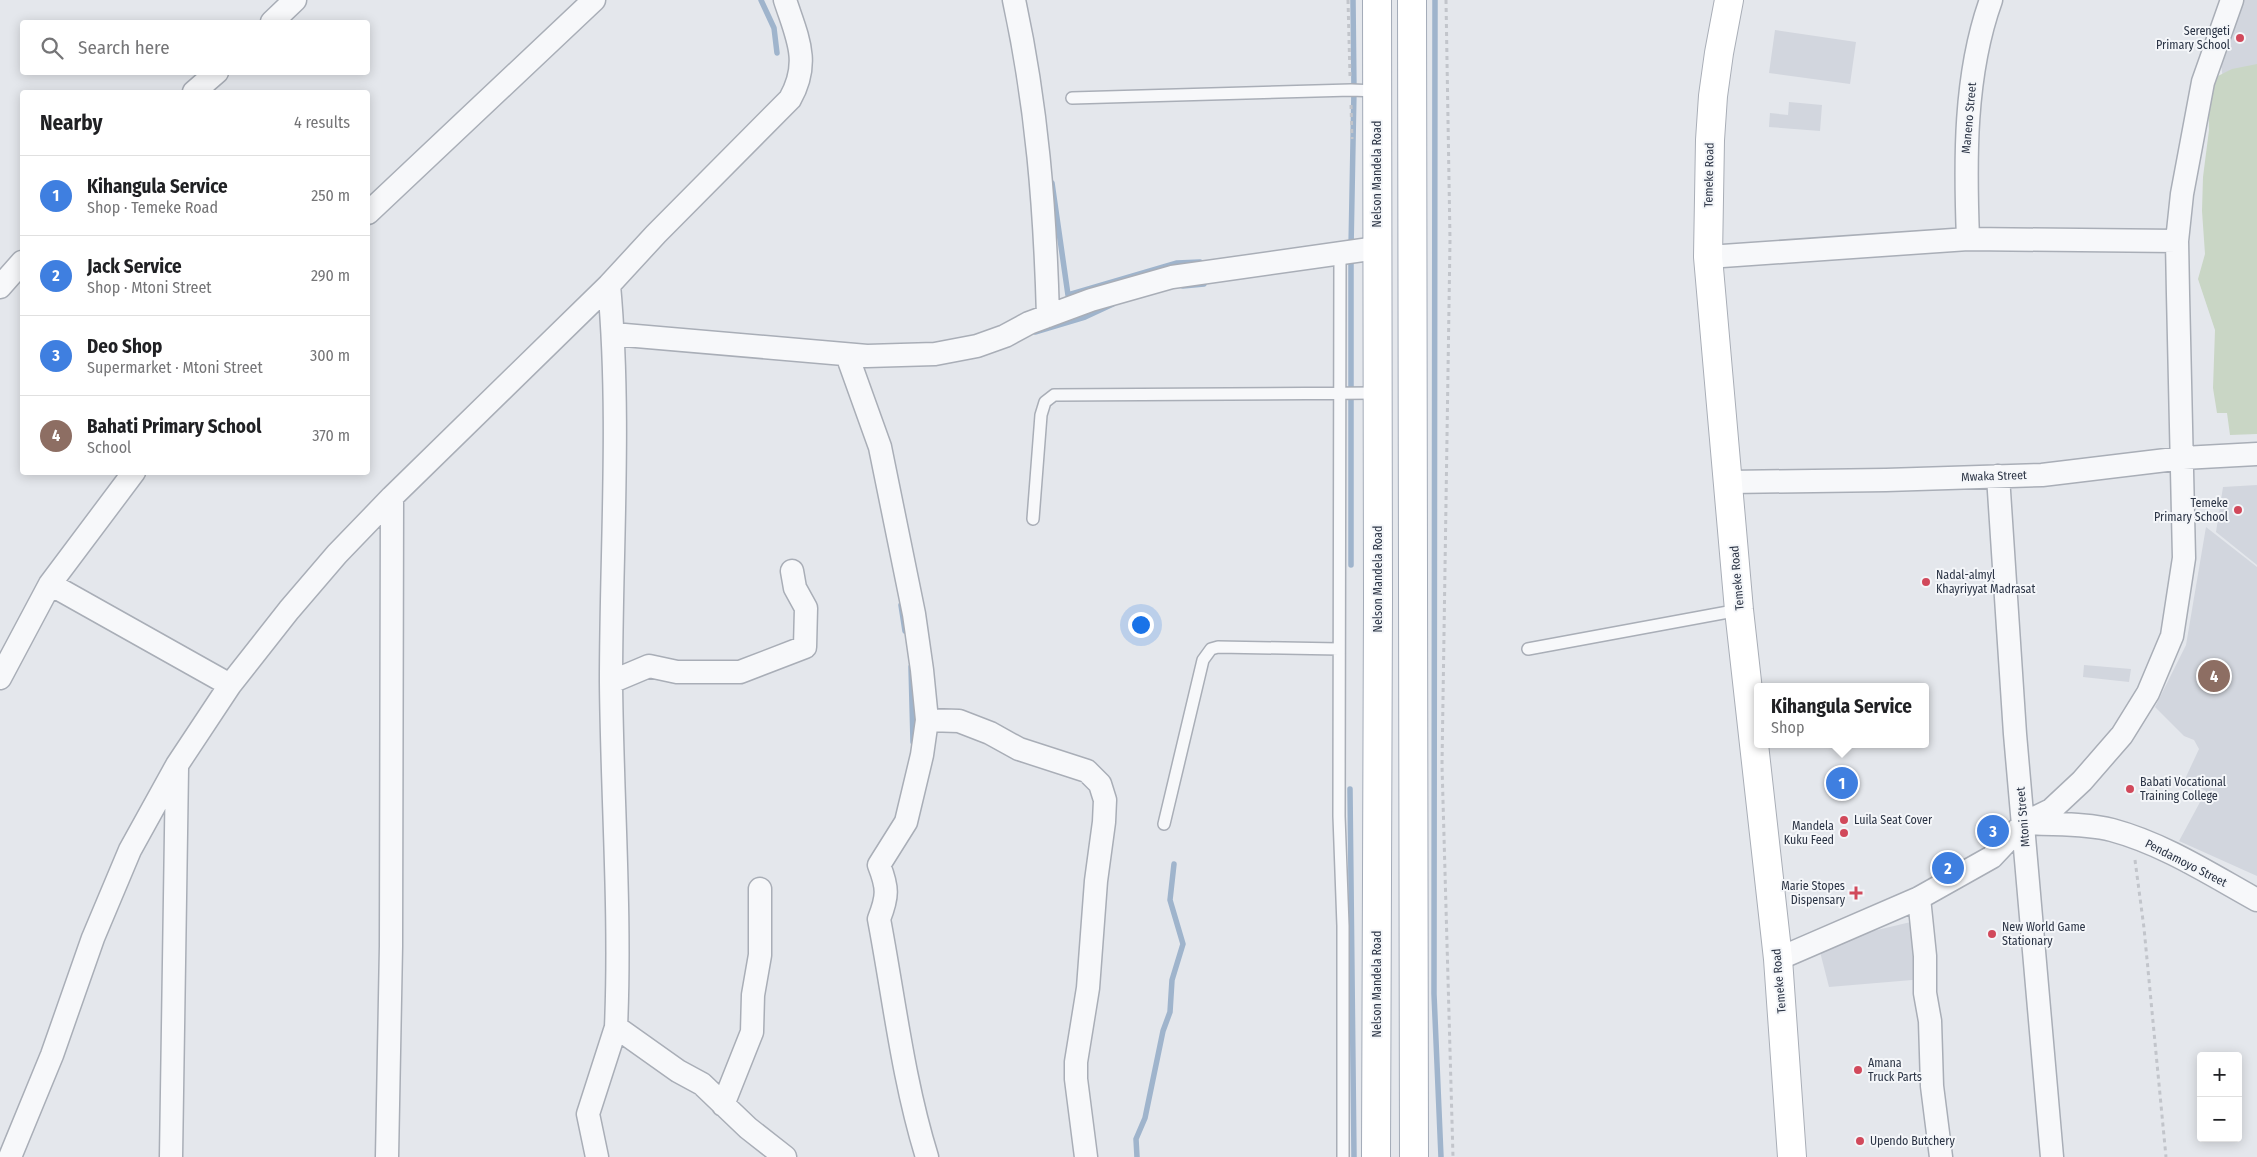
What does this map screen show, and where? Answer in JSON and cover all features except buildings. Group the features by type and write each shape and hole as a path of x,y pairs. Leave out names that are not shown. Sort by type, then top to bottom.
{"main road":[{"name":"Nelson Mandela Road","path":"1376,1157 1377,0"},
{"path":"1412,0 1414,1157"},
{"name":"Temeke Road","path":"1729,0 1713,96 1710,140 1708,257 1730,482 1740,610 1754,739"},
{"name":"Temeke Road","path":"1755,748 1778,959 1792,1157"}],"street":[{"path":"274,20 295,0"},
{"path":"370,211 594,0"},
{"path":"10,1157 52,1055 93,938 130,850 177,765 230,685 289,610 331,561 392,497 609,286 656,234 790,99 798,84 802,68 798,41 785,0"},
{"path":"1014,0 1027,60 1038,145 1045,227 1048,316"},
{"name":"Maneno Street","path":"1968,239 1965,158 1972,84 1986,14 1991,0"},
{"path":"1778,959 1918,898 1992,857 2024,823 2051,810 2082,781 2122,735 2148,693 2172,636 2184,558 2183,458 2179,384 2178,241 2188,153 2214,44 2232,0"},
{"path":"196,90 214,75"},
{"path":"1708,257 1968,239 2178,241"},
{"path":"613,334 847,355 888,357 935,354 954,351 1005,336 1048,316 1114,292 1172,277 1377,248"},
{"path":"597,1157 588,1114 616,1026 611,682 614,469 613,334 609,286"},
{"path":"847,355 880,447 914,614 927,720 922,755 906,822 879,865 887,886 885,904 879,919 889,969 896,1023 914,1108 927,1157"},
{"name":"Mwaka Street","path":"1730,482 2042,475 2183,458 2257,454"},
{"path":"0,678 50,584 132,475"},
{"name":"Mtoni Street","path":"1998,476 2010,670 2052,1157"},
{"path":"387,1157 391,946 392,497"},
{"path":"611,682 648,666 677,672 740,672 804,647 806,608 795,588 792,572"},
{"path":"50,584 230,685"},
{"path":"927,720 959,721 990,733 1019,749 1086,771 1100,784 1105,800 1104,822 1096,881 1088,988 1076,1062 1076,1079 1086,1157"},
{"path":"171,1157 177,765"},
{"name":"Pendamoyo Street","path":"2024,823 2110,829 2163,848 2257,900"},
{"path":"723,1105 752,1032 753,995 760,955 760,889"},
{"path":"1918,898 1926,956 1925,993 1930,1021 1932,1086 1941,1157"},
{"path":"616,1026 678,1071 702,1084 748,1128 785,1157"}],"lane":[{"path":"1072,98 1350,90 1377,91"},
{"path":"1340,253 1339,816 1342,926 1343,1157"},
{"path":"1033,519 1041,414 1045,402 1054,394 1339,392 1377,394"},
{"path":"1528,649 1740,610"},
{"path":"1164,824 1203,660 1211,649 1218,646 1339,648"}],"path":[{"path":"1446,0 1450,240 1442,765 1453,1157"},
{"path":"2133,837 2144,928 2166,1157"}],"shaded area":[{"name":"Serengeti Primary School","path":"2242,0 2257,0 2257,86 2224,87 2219,49"},
{"path":"1775,30 1856,42 1850,84 1769,73"},
{"path":"1789,102 1822,105 1820,131 1769,127 1770,113 1788,115"},
{"name":"Temeke Primary School","path":"2257,485 2257,565 2216,532 2223,487"},
{"path":"2206,527 2257,567 2257,876 2179,841 2206,791 2185,779 2199,749 2194,740 2184,736 2155,707 2186,645"},
{"path":"2084,665 2131,669 2129,682 2083,677"},
{"path":"1915,921 1924,979 1829,987 1818,944"}],"green space":[{"path":"2257,64 2257,434 2230,435 2227,413 2217,413 2213,388 2215,330 2198,279 2205,254 2202,211 2203,177 2209,130 2208,81 2232,69"}],"waterway":[{"path":"761,0 774,28 777,53"},
{"path":"1351,248 1354,90 1353,0"},
{"path":"1435,0 1434,994 1441,1157"},
{"path":"1052,183 1068,295 1177,263 1200,262"},
{"path":"1351,257 1351,565"},
{"path":"1183,286 1204,284"},
{"path":"1035,332 1085,317 1113,304"},
{"path":"901,605 905,631"},
{"path":"911,667 913,742"},
{"path":"1350,789 1354,1157"},
{"path":"1137,1157 1136,1139 1145,1118 1163,1031 1170,1012 1172,980 1183,944 1170,900 1174,864"}],"place":[{"name":"Serengeti Primary School","path":"2240,38"},
{"name":"Temeke Primary School","path":"2238,510"},
{"name":"Nadal-almyl Khayriyyat Madrasat","path":"1926,582"},
{"name":"Bahati Primary School","path":"2214,676"},
{"name":"Kihangula Service","path":"1842,783"},
{"name":"Babati Vocational Training College","path":"2130,789"},
{"name":"Luila Seat Cover","path":"1844,820"},
{"name":"Deo Shop","path":"1993,831"},
{"name":"Mandela Kuku Feed","path":"1844,833"},
{"name":"Jack Service","path":"1948,868"},
{"name":"Marie Stopes Dispensary","path":"1856,893"},
{"name":"New World Game Stationary","path":"1992,934"},
{"name":"Amana Truck Parts","path":"1858,1070"},
{"name":"Upendo Butchery","path":"1860,1141"}]}
